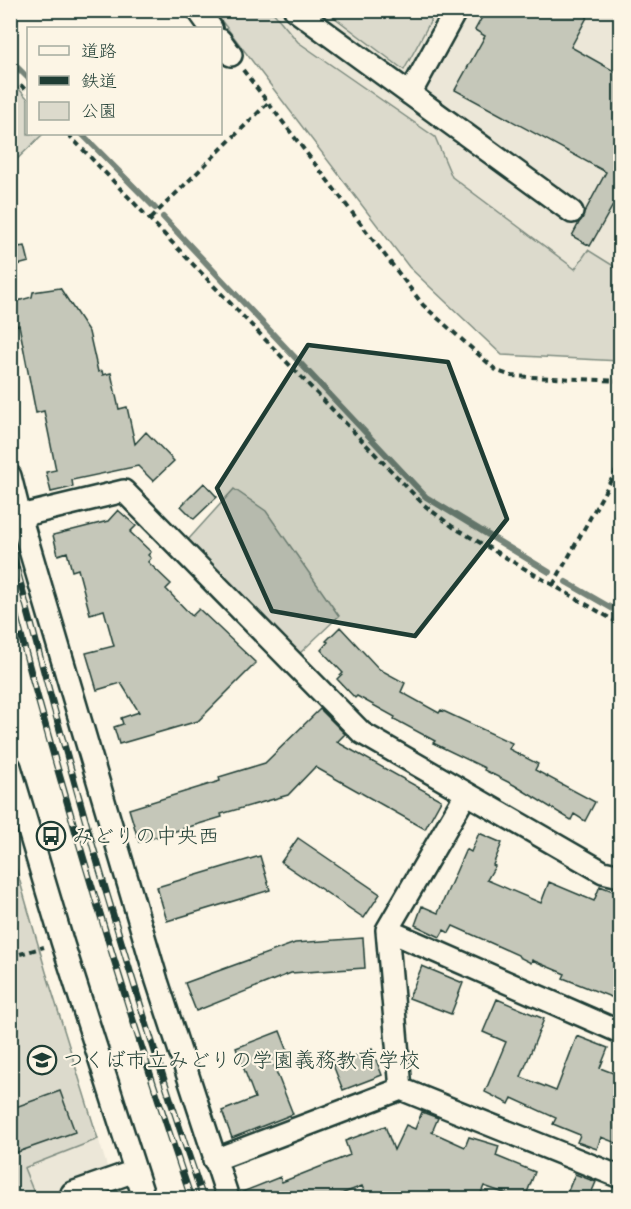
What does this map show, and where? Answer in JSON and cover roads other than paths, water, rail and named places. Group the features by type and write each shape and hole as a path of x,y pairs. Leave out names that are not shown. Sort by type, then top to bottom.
{"street":[{"path":"198,10 210,27"},
{"path":"295,10 573,212"},
{"path":"410,94 456,10"},
{"path":"10,476 157,981 228,1198"},
{"path":"20,516 124,491 362,733 603,872 621,876"},
{"path":"10,767 62,941 144,1198"},
{"path":"401,1089 387,930 466,794"},
{"path":"387,930 621,1032"},
{"path":"214,1160 401,1089 621,1177"},
{"path":"74,1198 72,1193 135,1171"}],"waterway":[{"path":"10,60 27,77"},
{"path":"83,135 155,208"},
{"path":"163,217 426,497 549,572"},
{"path":"566,582 620,613"}],"railway":[{"path":"10,543 100,873 203,1198"},
{"path":"10,594 95,898 191,1198"}],"place":[{"name":"みどりの中央西","path":"51,836"},
{"name":"つくば市立みどりの学園義務教育学校","path":"42,1060"}]}
